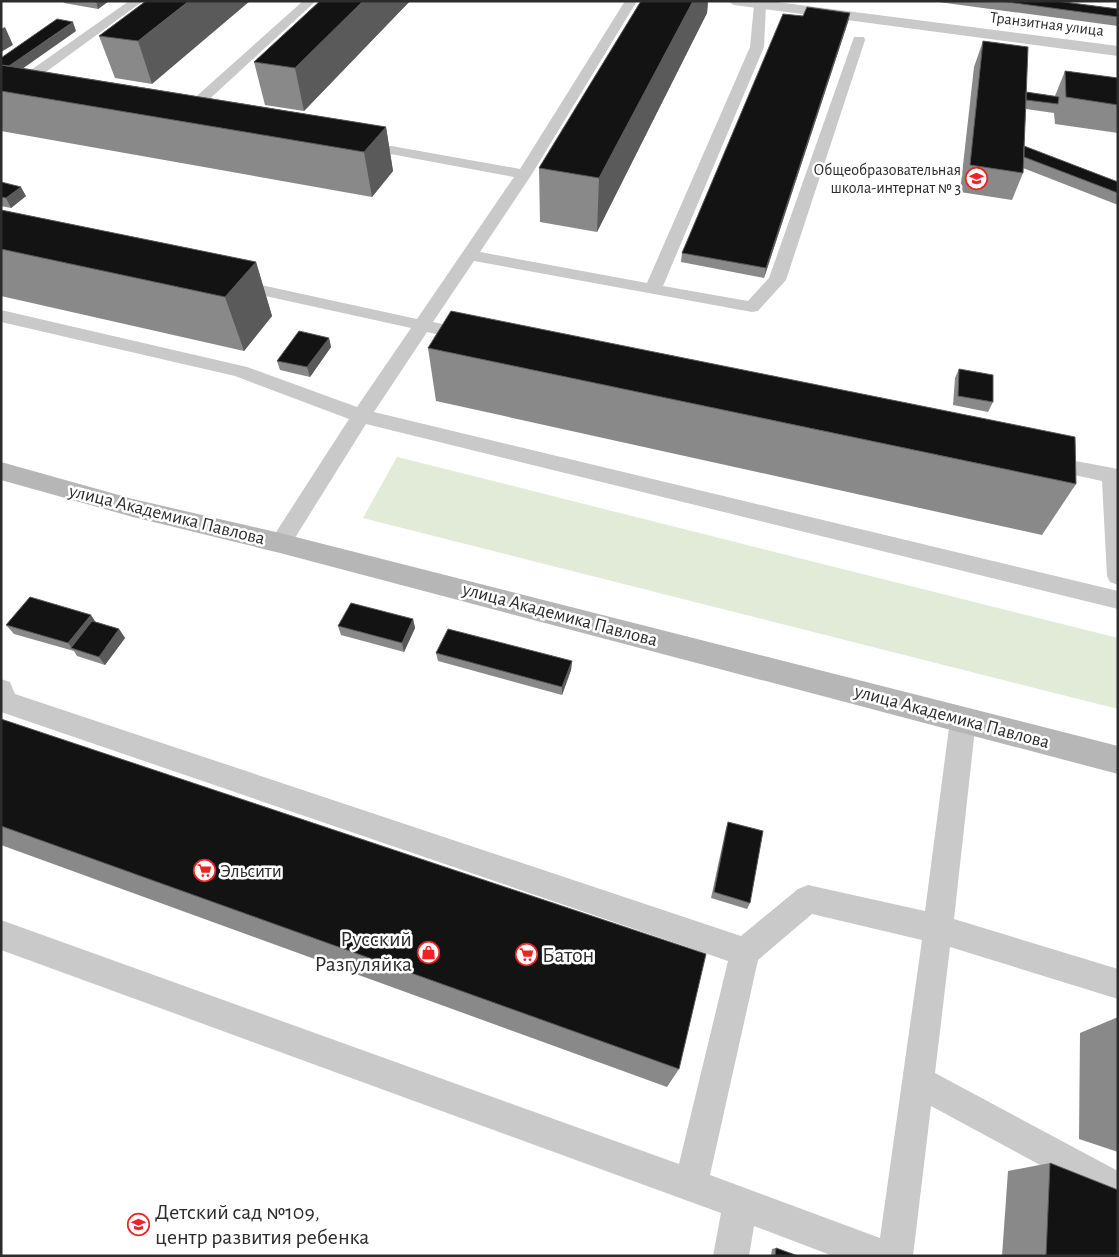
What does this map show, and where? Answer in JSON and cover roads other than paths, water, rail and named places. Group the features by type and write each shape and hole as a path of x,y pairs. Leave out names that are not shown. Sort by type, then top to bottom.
{"main road":[{"name":"улица Академика Павлова","path":"1,471 133,508 280,543 1118,760"}],"street":[{"name":"Транзитная улица","path":"734,1 1118,51"}],"lane":[{"path":"1,94 19,85 137,1"},
{"path":"204,118 180,113 310,1"},
{"path":"280,543 361,416 524,174 631,1"},
{"path":"653,289 757,47 760,5"},
{"path":"468,255 752,307 777,280 859,40"},
{"path":"19,85 38,89"},
{"path":"340,141 524,174"},
{"path":"221,282 490,340"},
{"path":"1,316 240,371 361,416 1118,600"},
{"path":"1025,458 1115,477 1118,576"},
{"path":"1,690 5,702 745,952"},
{"path":"895,1256 938,929 963,720"},
{"path":"691,1186 745,952 808,899 938,929 1118,984"},
{"path":"1,936 880,1256"},
{"path":"917,1081 1118,1190"},
{"path":"731,1256 740,1204"}],"place":[{"name":"Общеобразовательная школа-интернат № 3","path":"977,179"},
{"name":"Эльсити","path":"204,871"},
{"name":"Русский Разгуляйка","path":"428,952"},
{"name":"Батон","path":"526,955"},
{"name":"Детский сад №109, центр развития ребенка","path":"139,1225"}]}
